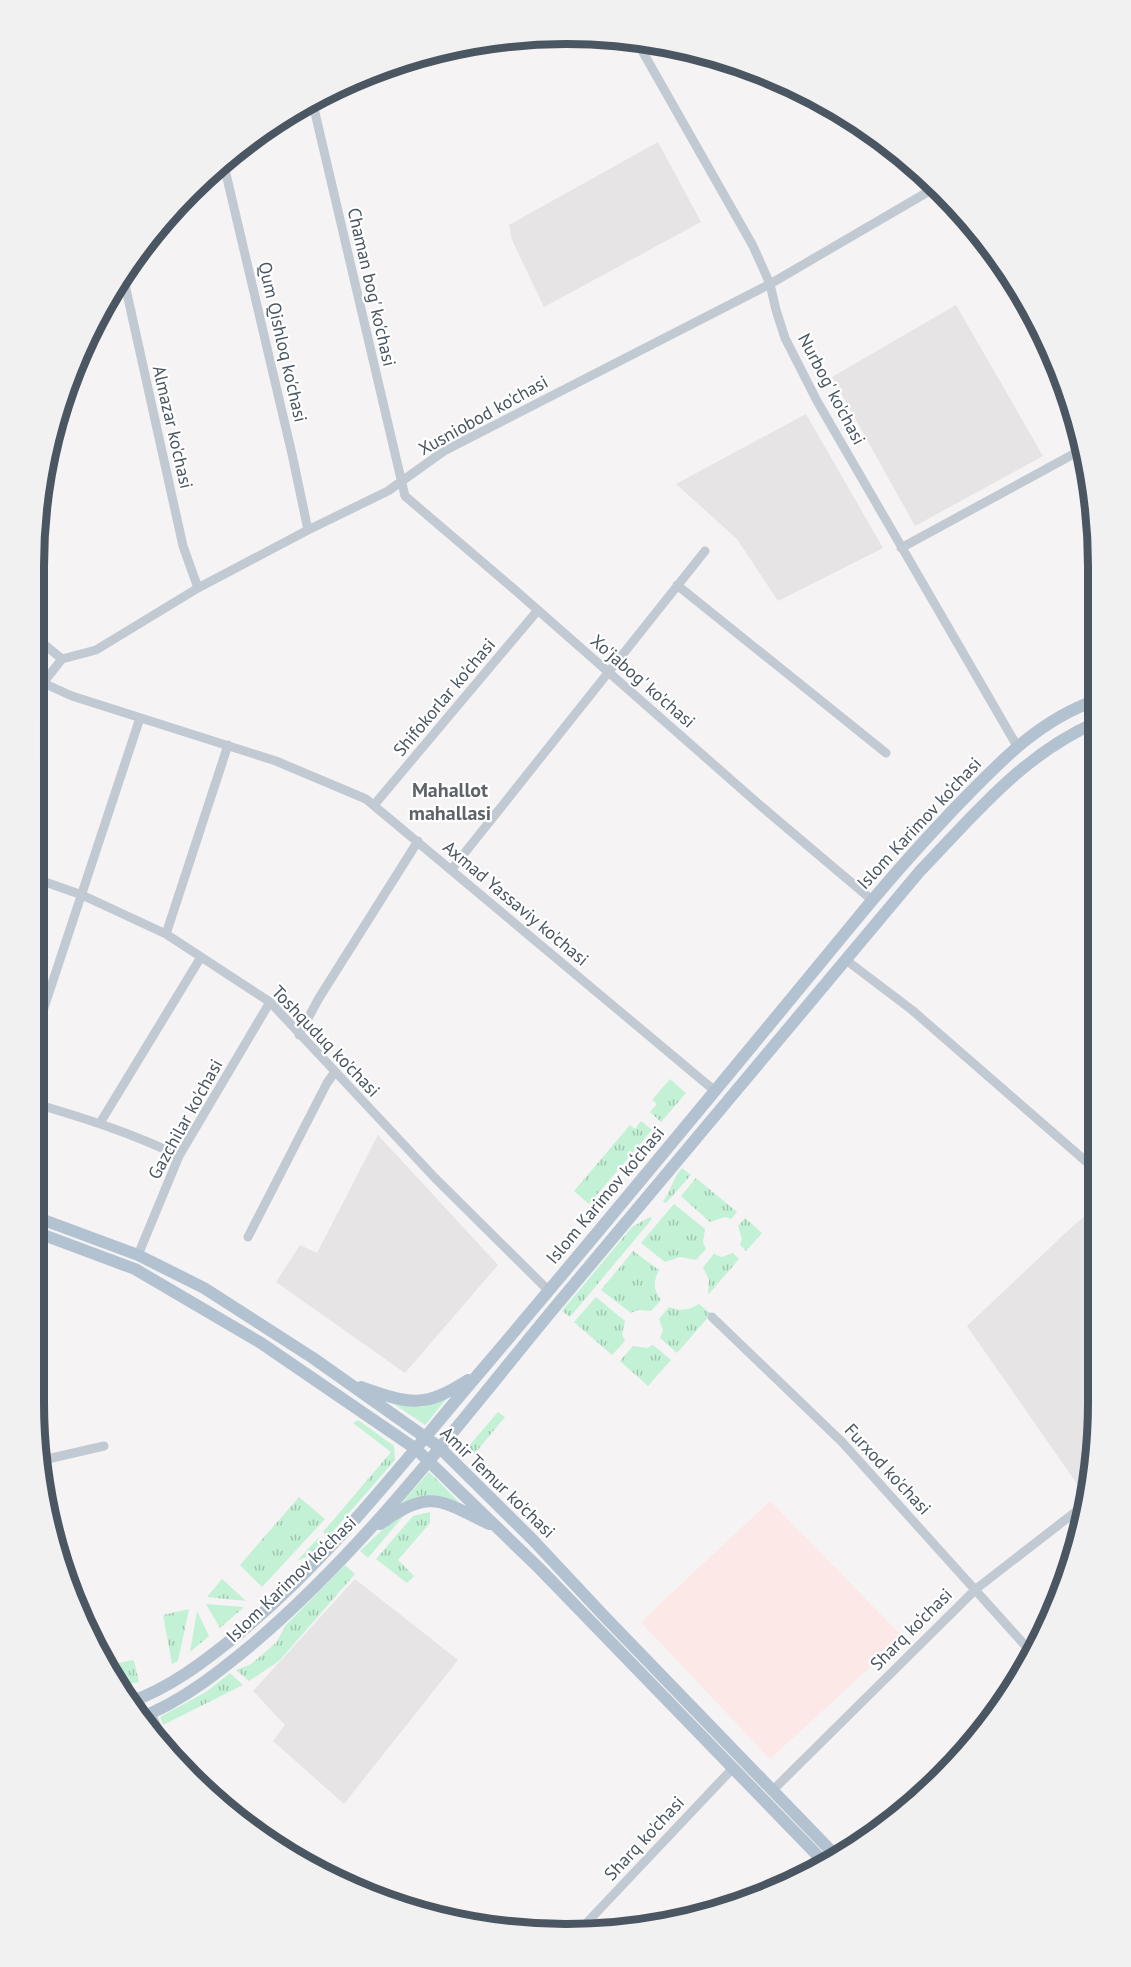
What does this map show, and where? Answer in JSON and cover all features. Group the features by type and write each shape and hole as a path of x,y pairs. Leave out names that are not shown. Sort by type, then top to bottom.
{"main road":[{"name":"Islom Karimov ko‘chasi","path":"136,1699 196,1667 275,1602 333,1544 549,1291 907,860 1017,746 1062,716 1088,704"},
{"name":"Islom Karimov ko‘chasi","path":"148,1714 200,1685 236,1658 274,1626 362,1537 429,1460 920,871 994,793 1028,763 1062,738 1088,726"},
{"path":"907,860 908,868 913,872 920,871"},
{"name":"Amir Temur ko'chasi","path":"44,1220 138,1255 204,1288 348,1382 439,1447 532,1539 831,1851"},
{"name":"Amir Temur ko'chasi","path":"44,1235 135,1269 261,1343 416,1449 501,1530 820,1857"},
{"path":"348,1382 394,1398 424,1402 439,1397 477,1375"},
{"path":"362,1537 401,1509 422,1500 450,1505 501,1530"}],"street":[{"name":"Nurbog' ko'chasi","path":"641,49 753,246 770,284 785,338 818,401 1017,746"},
{"name":"Chaman bog' ko'chasi","path":"314,108 401,481"},
{"name":"Qum Qishloq ko'chasi","path":"225,170 308,530"},
{"name":"Xusniobod ko'chasi","path":"62,660 96,650 198,588 388,491 444,451 770,284 930,191"},
{"name":"Almazar ko'chasi","path":"125,285 183,546 198,588"},
{"path":"902,548 1075,453"},
{"name":"Xo'jabog' ko'chasi","path":"401,481 405,496 872,900"},
{"path":"451,870 705,551"},
{"path":"677,585 886,753"},
{"name":"Shifokorlar ko'chasi","path":"374,805 538,610"},
{"path":"44,645 62,660 44,682"},
{"name":"Axmad Yassaviy ko'chasi","path":"44,683 72,696 276,760 366,799 715,1091"},
{"path":"44,1008 140,718"},
{"path":"166,934 228,745"},
{"path":"299,1035 319,998 418,841"},
{"name":"Toshquduq ko'chasi","path":"44,882 82,895 166,934 270,1002 435,1178 549,1291"},
{"path":"100,1123 201,957"},
{"path":"846,960 912,1010 1088,1163"},
{"name":"Gazchilar ko'chasi","path":"138,1255 179,1156 270,1002"},
{"path":"248,1238 327,1083 335,1072"},
{"path":"44,1106 100,1123 148,1141 179,1156"},
{"name":"Furxod ko'chasi","path":"712,1317 842,1442 1026,1647"},
{"path":"47,1459 104,1446"},
{"name":"Sharq ko‘chasi","path":"774,1789 976,1589 1075,1512"},
{"path":"151,1713 156,1726"},
{"name":"Sharq ko'chasi","path":"587,1923 733,1768"}],"shaded area":[{"path":"658,142 701,222 544,307 512,240 509,225"},
{"path":"956,305 1043,456 915,526 832,377"},
{"path":"806,414 883,548 778,601 737,539 676,484"},
{"path":"378,1135 498,1265 405,1373 276,1282 300,1245 317,1253"},
{"path":"1088,1214 1088,1402 1080,1488 967,1326"},
{"path":"770,1501 903,1637 770,1759 641,1622"},
{"path":"355,1579 458,1660 344,1804 273,1741 285,1725 253,1691"}],"green space":[{"path":"670,1079 686,1093 661,1122 650,1112 657,1104 652,1100"},
{"path":"641,1121 652,1130 589,1204 574,1191 630,1125 635,1129"},
{"path":"682,1168 691,1175 666,1203 663,1201"},
{"path":"696,1178 737,1212 731,1219 725,1217 710,1222 681,1196"},
{"path":"674,1204 705,1229 703,1242 706,1249 696,1260 680,1257 665,1262 641,1243"},
{"path":"650,1217 652,1219 570,1317 562,1311 632,1227"},
{"path":"745,1218 762,1233 746,1251 740,1245 742,1239 738,1226"},
{"path":"633,1251 659,1270 655,1285 656,1293 661,1300 651,1311 638,1310 631,1313 601,1290"},
{"path":"733,1253 739,1259 708,1295 709,1280 703,1267 714,1254 722,1257"},
{"path":"596,1297 625,1321 622,1334 625,1341 612,1355 574,1322"},
{"path":"699,1304 711,1314 677,1353 660,1338 663,1330 659,1319 669,1307 684,1310"},
{"path":"653,1345 671,1360 648,1386 620,1361 633,1346 647,1348"},
{"path":"448,1397 425,1425 394,1404 423,1407"},
{"path":"498,1412 505,1417 475,1453 468,1447"},
{"path":"358,1420 394,1446 395,1460 328,1537 323,1532 391,1452 353,1423"},
{"path":"429,1472 463,1506 438,1497 424,1497 399,1506"},
{"path":"299,1497 325,1519 262,1587 240,1565"},
{"path":"430,1512 430,1523 398,1560 414,1576 407,1583 376,1559 413,1516"},
{"path":"406,1513 368,1558 360,1551 395,1518"},
{"path":"319,1537 324,1542 315,1553 297,1561"},
{"path":"345,1565 355,1574 279,1661 249,1681 236,1670 251,1664 277,1642 285,1626"},
{"path":"222,1579 246,1601 207,1597"},
{"path":"206,1604 244,1607 220,1628"},
{"path":"189,1609 178,1661 172,1664 163,1615"},
{"path":"197,1611 209,1636 190,1652"},
{"path":"134,1661 139,1682 127,1685 114,1664"},
{"path":"230,1673 243,1685 163,1725 160,1717 206,1692"}],"district":[{"name":"Mahallot mahallasi","path":"450,802"}]}
